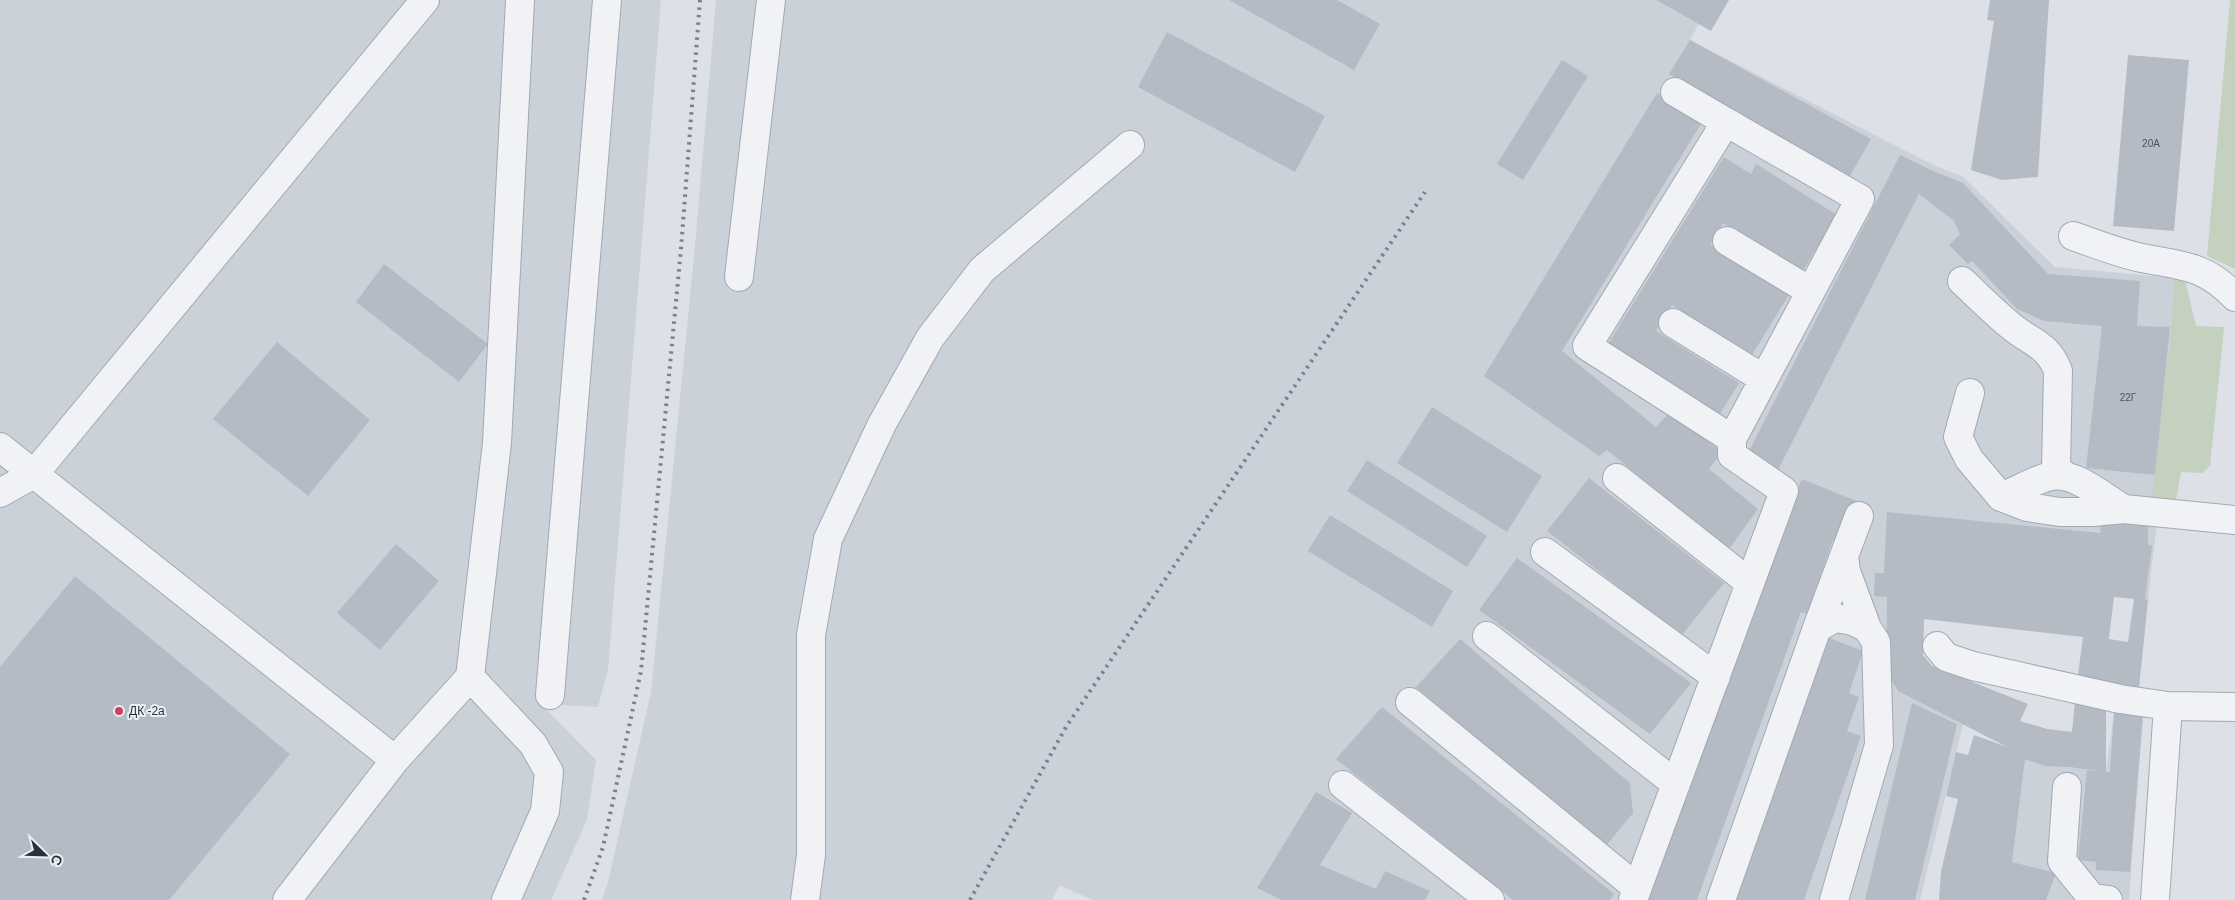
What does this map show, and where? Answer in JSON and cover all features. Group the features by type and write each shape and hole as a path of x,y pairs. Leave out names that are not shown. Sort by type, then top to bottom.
{"lane":[{"path":"0,493 34,474 425,0"},
{"path":"287,900 395,760 470,678 497,443 520,0"},
{"path":"550,695 607,0"},
{"path":"739,277 771,0"},
{"path":"1410,702 1635,894 1784,491 1732,455 1732,439 1860,199 1675,92"},
{"path":"1726,122 1587,346 1732,439"},
{"path":"805,900 811,855 811,635 828,539 882,424 930,338 982,270 1130,145"},
{"path":"2073,236 2142,258 2180,264 2200,270 2222,283 2235,297"},
{"path":"1727,241 1810,291"},
{"path":"1962,280 2013,328 2036,342 2053,357 2058,371 2056,468 2064,475 2083,484 2124,509"},
{"path":"1673,323 1764,379"},
{"path":"1970,393 1958,436 1969,460 2001,497 2027,507 2060,512 2093,512 2124,509 2235,520"},
{"path":"0,447 395,760"},
{"path":"2001,497 2050,476 2064,475"},
{"path":"1617,478 1750,583"},
{"path":"1721,900 1817,628 1859,516"},
{"path":"1544,552 1716,677"},
{"path":"1834,900 1878,745 1876,642 1867,628 1846,571 1844,556"},
{"path":"1817,628 1835,618 1853,621 1867,628"},
{"path":"1487,636 1676,784"},
{"path":"1936,646 1946,657 1973,666 2128,700 2168,706 2235,707"},
{"path":"470,678 532,744 550,772 545,811 506,900"},
{"path":"2155,900 2168,706"},
{"path":"1343,785 1490,900"},
{"path":"2067,787 2062,860 2092,898 2108,900"}],"shaded area":[{"path":"0,0 661,0 608,670 598,707 541,704 596,760 587,820 551,900 0,900"},
{"path":"716,0 1656,0 1699,24 1690,40 1935,166 1962,176 2055,267 2185,279 2148,600 2000,585 1887,598 1886,671 1964,721 1920,900 1093,900 1059,885 1052,900 602,900 608,882 651,692 695,246"},
{"path":"2114,713 2143,715 2129,900 1993,900 1941,872 1974,735 2007,747 2020,721 2047,729 2089,736 2087,770 2106,772"}],"green space":[{"path":"2230,0 2235,0 2235,269 2207,256"},
{"path":"2174,278 2185,279 2196,326 2224,327 2210,466 2202,473 2181,472 2176,500 2152,498 2172,323"}],"building":[{"path":"1229,0 1337,0 1380,24 1354,70"},
{"path":"1656,0 1729,0 1711,31"},
{"path":"1990,0 2049,0 2038,177 2002,180 1971,170 1994,21 1987,20"},
{"path":"1167,32 1325,116 1295,172 1138,87"},
{"path":"1690,40 1871,139 1850,176 1669,74"},
{"path":"2128,55 2189,60 2174,231 2113,226"},
{"path":"1562,60 1588,76 1523,180 1497,164"},
{"path":"1657,93 1704,119 1562,351 1656,427 1670,412 1722,452 1709,469 1758,509 1729,549 1607,450 1599,456 1484,376"},
{"path":"1900,155 1963,183 2048,274 2140,281 2137,326 2170,327 2155,475 2086,468 2102,326 2044,321 2017,309 1972,261 1968,264 1949,245 1960,234 1954,221 1919,194 1778,470 1747,455"},
{"path":"1724,157 1751,174 1756,164 1837,215 1802,272 1723,223 1710,244 1790,293 1752,355 1672,305 1656,331 1739,383 1720,414 1608,344"},
{"path":"384,264 488,344 459,382 356,302"},
{"path":"277,342 370,420 308,496 213,419"},
{"path":"1432,407 1542,476 1507,532 1397,463"},
{"path":"1367,460 1487,536 1467,567 1347,491"},
{"path":"1589,478 1724,583 1681,636 1547,531"},
{"path":"1802,479 1856,501 1840,541 1833,540 1807,614 1801,612 1697,900 1646,900 1785,520"},
{"path":"1887,512 2100,533 2101,525 2148,523 2148,545 2152,546 2145,599 2148,600 2139,688 2077,682 2083,637 1924,619 1923,655 1932,666 2028,704 2020,721 2047,729 2072,732 2075,700 2106,700 2106,772 2110,772 2114,713 2143,715 2130,872 2096,870 2096,862 2078,860 2087,770 2098,771 2045,766 2025,759 2012,862 2056,873 2046,900 1939,900 1941,872 1958,799 1946,796 1956,752 1968,755 1974,735 2007,747 1898,691 1886,671 1887,597 1874,596 1875,573 1884,573","holes":["2114,597 2134,599 2128,642 2109,639"]},
{"path":"1330,515 1453,591 1432,627 1308,551"},
{"path":"396,544 439,581 380,650 337,613"},
{"path":"1517,558 1691,683 1650,734 1479,610"},
{"name":"ДК -2а","path":"75,576 290,754 169,900 0,900 0,667"},
{"path":"1827,637 1863,651 1849,693 1859,697 1847,731 1861,736 1804,900 1734,900"},
{"path":"1460,639 1630,783 1633,813 1605,847 1416,687"},
{"path":"1912,703 1957,724 1915,900 1865,900"},
{"path":"1382,707 1614,894 1610,900 1513,900 1336,759"},
{"path":"1316,792 1352,813 1320,865 1376,889 1385,871 1430,891 1425,900 1282,900 1257,888"}],"railway":[{"path":"584,900 603,847 641,671 681,249 700,0"},
{"path":"970,900 1066,727 1425,192"}],"place":[{"name":"ДК -2а","path":"119,711"}]}
